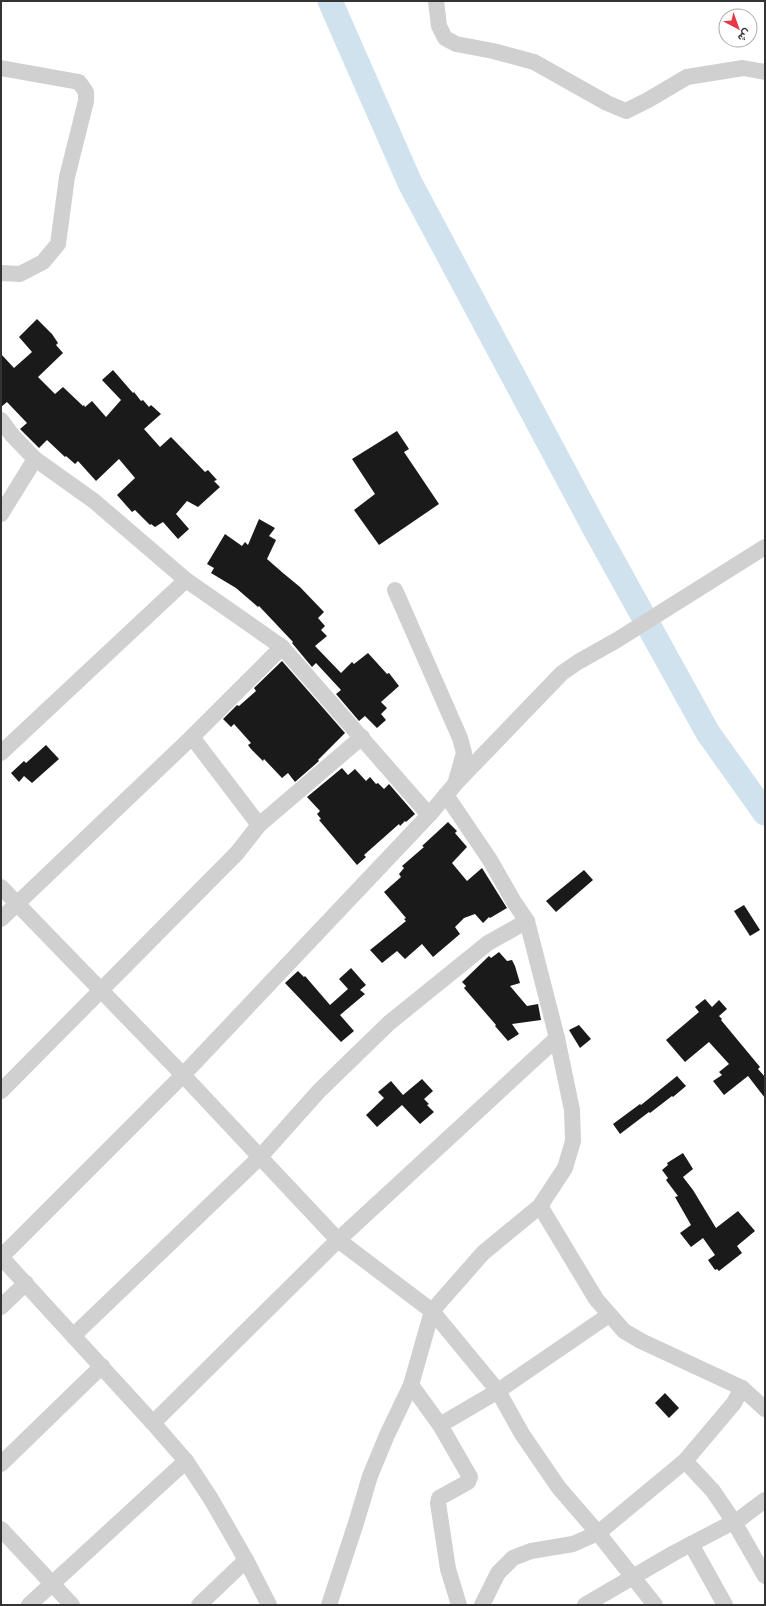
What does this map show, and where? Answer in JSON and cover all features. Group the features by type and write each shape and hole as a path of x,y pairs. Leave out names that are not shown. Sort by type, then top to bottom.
{"street":[{"path":"436,1 439,26 444,38 456,44 493,51 534,62 607,103 626,111 687,77 743,68 765,72"},
{"path":"1,68 80,82 86,92 86,101 67,177 58,244 43,262 20,274 1,273"},
{"path":"1,420 12,435 35,459 94,501 186,580 282,647 429,814"},
{"path":"1,514 35,459"},
{"path":"269,1605 246,1560 211,1499 186,1461 153,1422 1,1257 183,1075 562,673 680,601 765,546"},
{"path":"1,753 186,580"},
{"path":"328,1605 356,1523 370,1476 410,1385 432,1311 483,1253 540,1206 565,1168 573,1141 572,1110 557,1038 527,921 514,902 451,789 464,753 460,738 395,590"},
{"path":"1,919 192,737 282,647"},
{"path":"192,737 259,825"},
{"path":"1,1091 237,853 259,825 362,737"},
{"path":"1,887 183,1075 338,1240 432,1311 498,1391 522,1434 558,1488 598,1533 655,1605"},
{"path":"73,1336 260,1157 319,1091 389,1023 488,943 527,921"},
{"path":"153,1422 338,1240 557,1038"},
{"path":"540,1206 596,1299 609,1316 631,1336 742,1388 765,1409"},
{"path":"1,1307 26,1283"},
{"path":"440,1425 498,1391 609,1316"},
{"path":"1,1464 102,1366"},
{"path":"410,1385 440,1425 470,1477 468,1482 439,1498 438,1502 448,1569 459,1605"},
{"path":"482,1605 498,1573 513,1558 531,1550 574,1544 598,1533 685,1461 734,1403 742,1388"},
{"path":"29,1605 186,1461"},
{"path":"685,1461 709,1486 734,1522 765,1576"},
{"path":"585,1605 674,1553 734,1522 765,1500"},
{"path":"1,1529 72,1605"},
{"path":"691,1544 725,1605"},
{"path":"199,1605 246,1560"}],"building":[{"path":"37,319 52,334 58,343 56,345 63,353 38,377 55,394 63,387 85,407 92,401 106,417 121,400 102,380 113,370 141,401 143,400 149,407 151,405 161,414 144,429 160,447 171,437 205,472 208,470 217,480 214,481 220,487 198,507 187,501 176,514 189,529 178,539 163,522 155,527 151,524 150,525 135,510 132,512 117,495 135,478 119,459 96,481 78,461 75,464 47,440 39,448 20,429 27,423 7,402 1,407 1,354 14,368 32,352 19,337"},
{"path":"397,431 409,449 404,452 439,504 379,545 354,510 375,494 352,459"},
{"path":"259,519 275,528 269,536 276,540 267,559 300,587 324,612 318,618 325,626 321,630 327,636 315,646 341,673 352,662 354,664 368,653 387,674 389,673 399,686 381,702 387,708 381,714 386,720 377,728 365,716 359,721 336,694 341,690 316,663 312,667 292,643 293,642 259,606 258,607 236,588 211,573 214,568 207,564 225,534 242,546 245,542 248,545"},
{"path":"282,661 345,733 318,760 319,761 295,782 288,773 282,778 264,759 263,761 251,749 248,745 251,743 234,724 231,727 223,719 237,705 239,706 256,691 254,688"},
{"path":"46,745 59,759 32,783 24,776 19,782 11,773 24,761 26,763"},
{"path":"342,768 348,775 355,769 366,781 370,777 376,784 378,783 384,789 389,784 415,814 400,826 399,824 364,855 366,857 357,865 319,820 321,819 317,814 320,811 307,797"},
{"path":"448,822 457,831 455,833 467,847 452,863 467,881 482,868 507,908 490,918 489,917 483,923 475,914 464,918 455,927 460,934 433,957 422,944 405,959 397,951 382,963 370,950 406,921 404,919 406,918 384,892 401,877 399,874 404,868 402,866 424,847 422,846"},
{"path":"584,870 593,880 556,912 546,901"},
{"path":"744,905 760,930 750,936 734,911"},
{"path":"499,952 507,961 512,960 515,966 520,983 510,986 527,1006 538,1004 541,1020 512,1024 519,1034 508,1041 464,988 466,986 462,982 489,956 491,958"},
{"path":"351,968 366,985 360,990 365,994 340,1015 354,1031 341,1042 285,983 298,971 304,977 305,976 330,1005 348,989 339,979"},
{"path":"705,999 712,1007 719,1000 727,1009 719,1016 760,1067 758,1069 765,1077 765,1098 748,1076 724,1095 713,1081 722,1075 719,1072 729,1064 709,1042 685,1062 666,1040 699,1012 695,1007"},
{"path":"579,1025 591,1039 580,1048 569,1030"},
{"path":"677,1076 686,1086 673,1097 672,1096 650,1113 649,1112 620,1134 613,1124 640,1104 641,1105"},
{"path":"422,1079 433,1091 424,1099 429,1104 427,1105 434,1112 420,1124 402,1105 377,1127 366,1115 384,1098 378,1092 391,1081 403,1095"},
{"path":"683,1153 693,1169 683,1177 693,1190 716,1228 738,1211 755,1231 737,1246 742,1253 719,1271 717,1269 715,1270 708,1260 715,1255 703,1238 691,1247 680,1233 691,1225 675,1197 678,1196 666,1180 668,1178 662,1170 668,1165 667,1163"},
{"path":"665,1393 679,1408 669,1418 655,1403"}],"waterway":[{"path":"330,1 410,183 595,529 708,733 765,813"}]}
